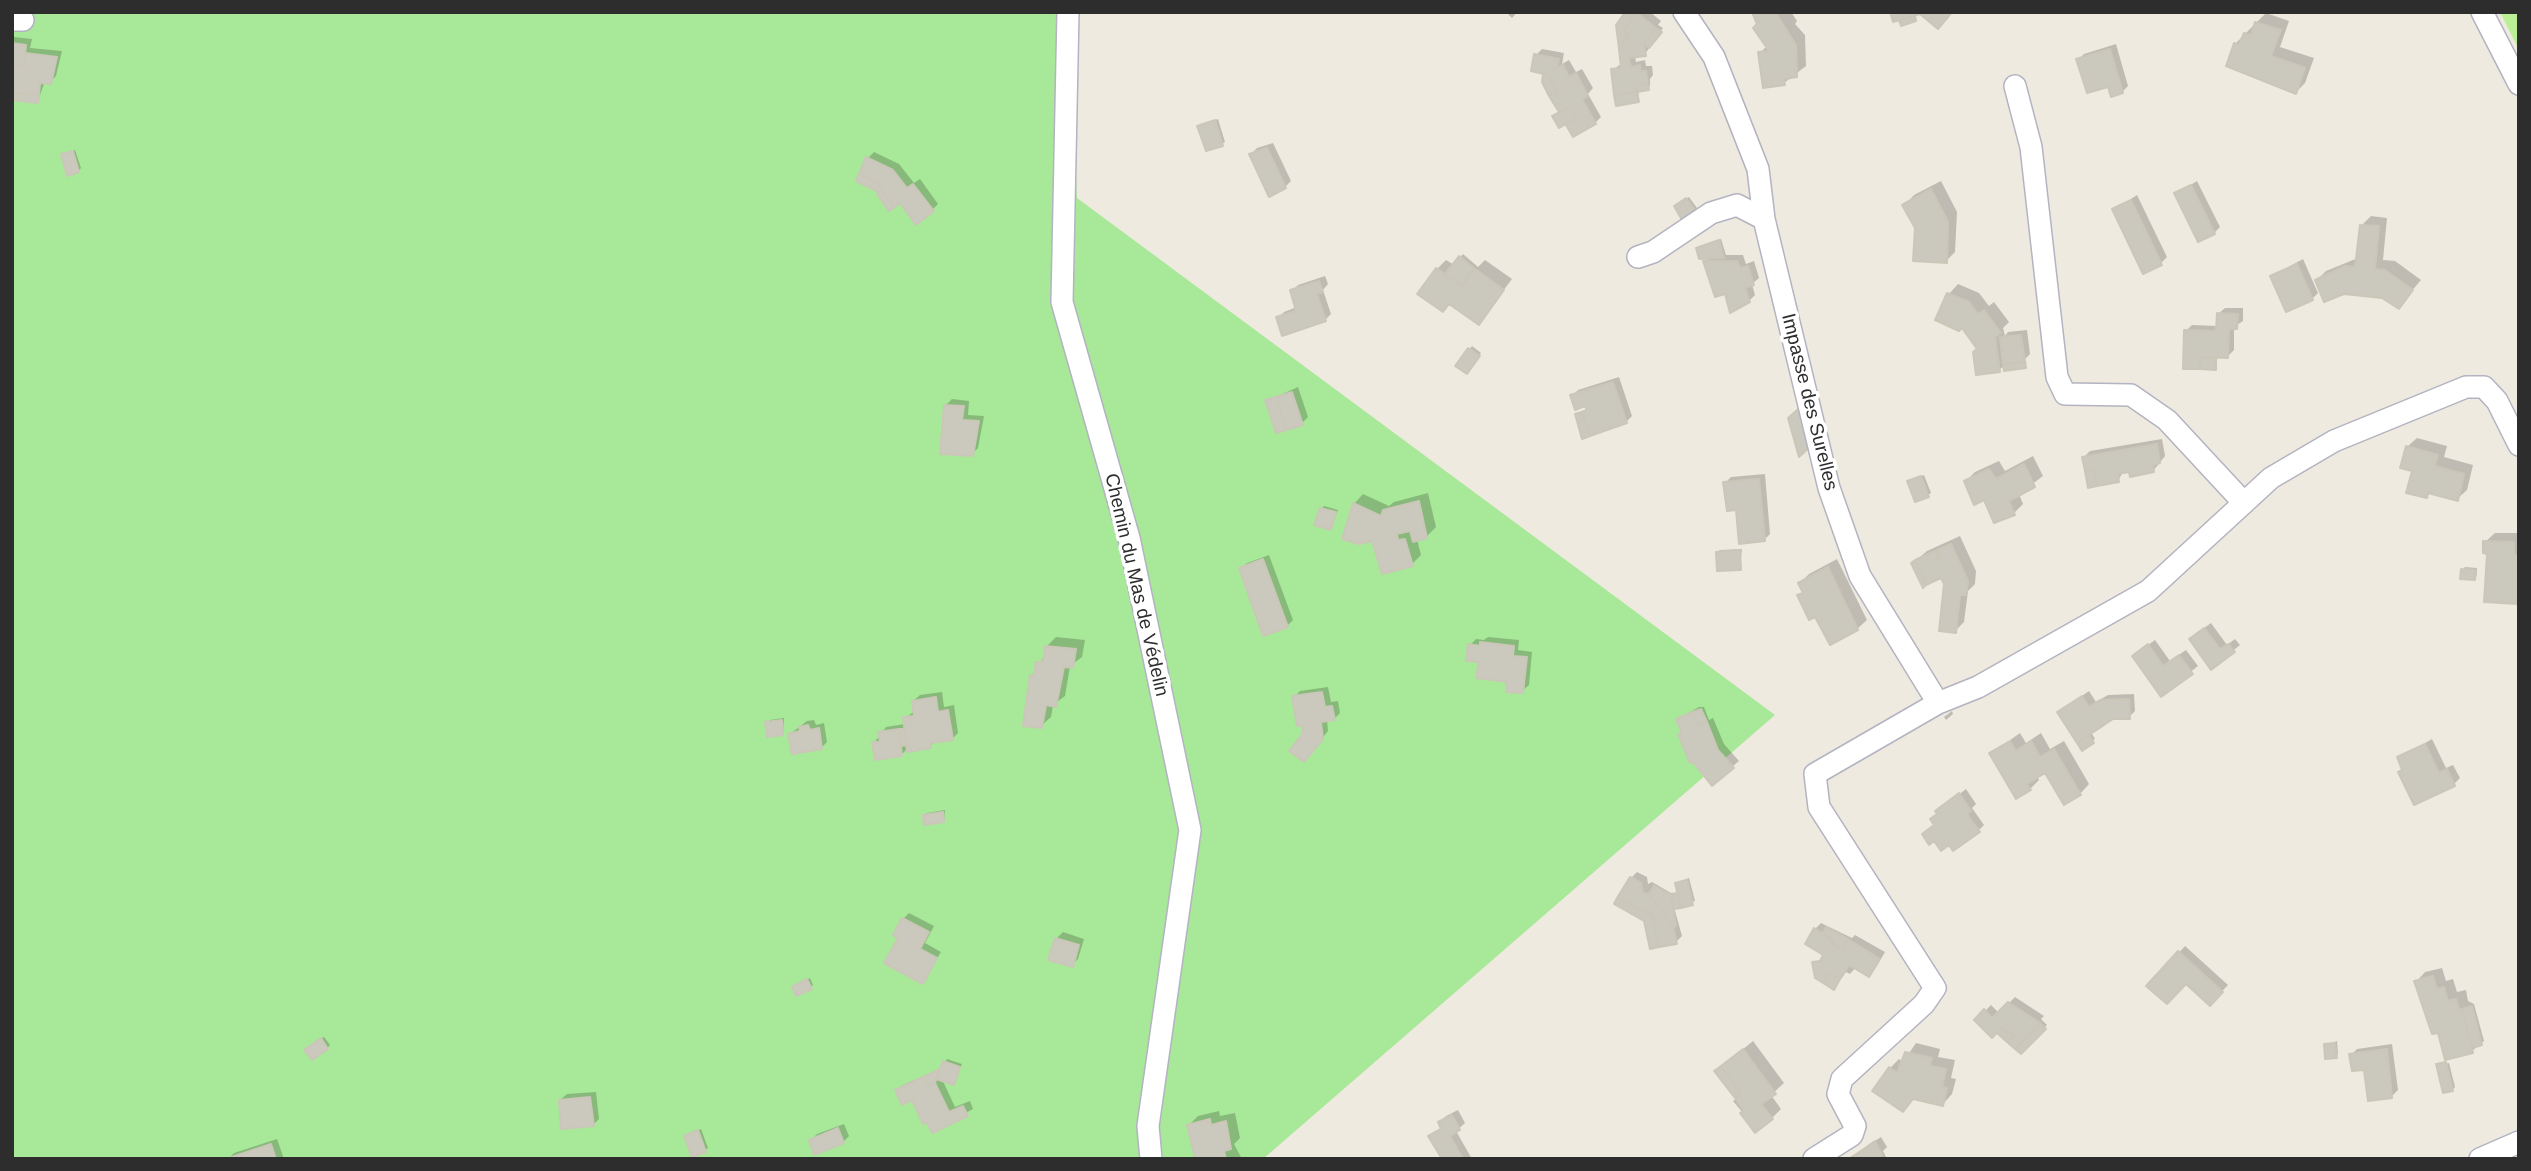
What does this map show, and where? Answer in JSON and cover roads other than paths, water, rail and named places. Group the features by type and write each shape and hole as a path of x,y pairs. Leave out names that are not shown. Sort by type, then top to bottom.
{"street":[{"name":"Chemin du Mas de Védelin","path":"1068,12 1062,302 1129,538 1190,830 1148,1126 1151,1159"},
{"name":"Impasse des Surelles","path":"1684,12 1714,57 1758,169 1765,219 1829,488 1860,576 1938,703"},
{"path":"2482,12 2519,84"},
{"path":"2015,86 2031,147 2057,377 2065,394 2131,395 2166,420 2244,503"},
{"path":"1639,257 1653,252 1710,213 1737,205 1765,219"},
{"path":"1814,1159 1852,1135 1855,1126 1838,1094 1842,1079 1924,1004 1935,988 1819,807 1815,774 1938,703 1979,687 2148,590 2271,478 2334,441 2466,387 2484,387 2497,401 2519,445"},
{"path":"2480,1159 2519,1142"}]}
